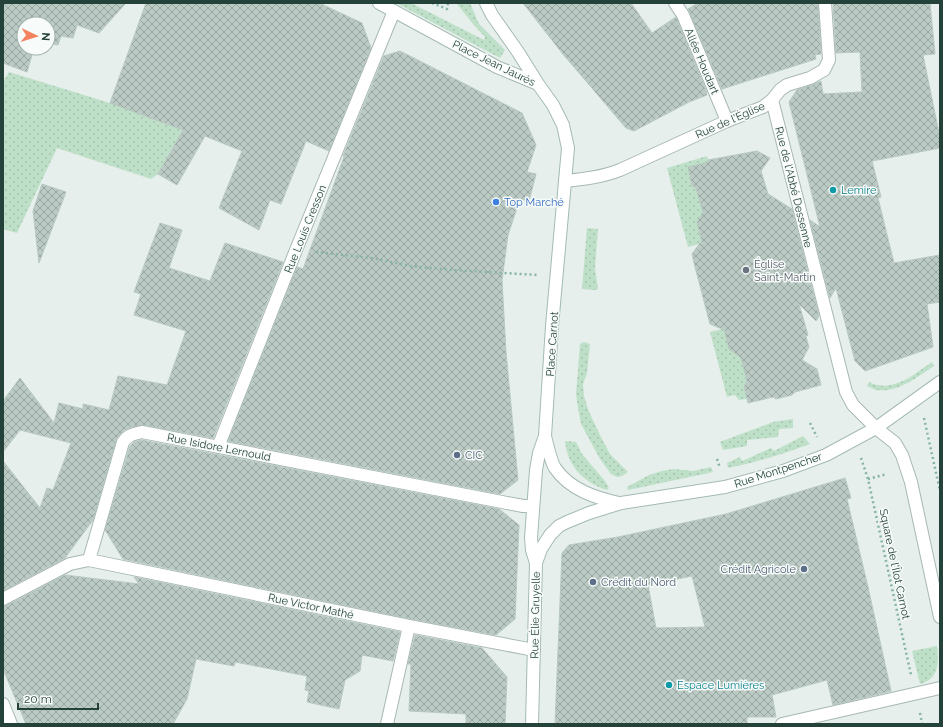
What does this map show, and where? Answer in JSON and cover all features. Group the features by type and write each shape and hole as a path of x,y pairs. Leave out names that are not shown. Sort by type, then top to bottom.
{"street":[{"name":"Place Jean Jaurès","path":"380,3 497,67 538,84 553,104 563,125 568,148 565,181"},
{"path":"486,3 492,16 518,52 538,84"},
{"name":"Allée Houdart","path":"675,3 683,15 727,121"},
{"name":"Rue de l'Église","path":"565,181 608,175 727,121 763,107 787,85 810,78 824,70 829,60 825,3"},
{"name":"Rue Louis Cresson","path":"218,447 296,250 394,11"},
{"name":"Rue de l'Abbé Dessenne","path":"772,100 846,392 853,405 876,428 894,443 902,454 910,482 940,617"},
{"name":"Place Carnot","path":"533,506 536,470 539,453 545,436 552,326 565,181"},
{"name":"Rue Montpencher","path":"536,563 541,549 550,535 560,526 589,513 620,503 725,487 783,471 819,458 876,428 940,382"},
{"name":"Rue Isidore Lernould","path":"89,560 123,442 128,436 142,432 523,506 533,506"},
{"name":"Rue Montpencher","path":"545,436 555,468 565,479 576,488 591,495 620,503"},
{"name":"Rue Élie Gruyelle","path":"532,724 536,563 532,550 531,538 533,506"},
{"path":"3,599 70,564 89,560"},
{"name":"Rue Victor Mathé","path":"89,560 409,626 534,650"},
{"path":"387,724 409,626"},
{"path":"782,724 940,688"},
{"path":"3,704 11,724"}],"path":[{"path":"432,3 447,9 448,3"},
{"path":"296,250 370,258 410,266 557,276"},
{"path":"920,396 940,491"},
{"path":"810,423 819,440"},
{"name":"Square de l'Îlot Carnot","path":"853,441 864,464 868,479 915,694"},
{"path":"717,459 721,472"},
{"path":"868,479 893,472"}],"green space":[{"path":"396,3 411,3 484,40 485,37 457,4 470,3 479,24 505,50 500,58"},
{"path":"9,72 184,127 158,174 151,179 57,148 17,233 3,229 3,82"},
{"path":"707,156 709,162 694,166 689,173 692,186 697,188 703,212 697,222 699,232 708,237 709,241 688,247 667,168"},
{"path":"587,228 598,229 595,268 598,289 595,290 582,289"},
{"path":"731,327 727,339 729,349 741,358 743,367 752,372 744,385 747,399 739,400 735,395 727,397 710,332"},
{"path":"584,342 590,344 587,373 583,384 584,396 589,412 610,454 628,472 622,476 617,477 611,474 600,459 581,424 576,394 580,344"},
{"path":"932,362 934,366 900,387 876,390 867,386 869,382 876,385 893,385 913,375"},
{"path":"793,419 793,428 779,429 778,437 747,440 747,446 723,450 720,442 773,422"},
{"path":"803,436 810,444 770,458 728,468 727,463 740,457 742,461 771,448 774,451"},
{"path":"565,441 576,442 582,454 605,481 609,488 607,490 591,483 578,472 569,458"},
{"path":"711,467 713,472 628,490 627,487 649,475 662,471 674,469 693,471"},
{"path":"937,646 938,664 936,670 931,678 920,684 912,651"}],"building":[{"path":"3,3 126,3 99,33 77,25 73,38 61,36 58,45 56,45 56,16 16,16 16,56 32,56 27,72 3,63"},
{"path":"146,3 319,3 362,23 371,48 329,151 306,141 281,204 270,200 259,230 219,208 242,151 205,136 177,185 158,174 183,130 110,103"},
{"path":"523,3 631,3 652,33 676,17 707,95 689,102 634,131 626,128 562,53"},
{"path":"698,3 818,3 821,54 815,55 816,59 722,89 688,9"},
{"path":"833,3 930,3 935,54 923,55 940,138 940,148 872,161 881,197 878,198 894,263 940,255 940,302 927,304 933,347 865,371 855,361 836,288 830,298 810,220 820,227 789,102 797,90 821,81 823,94 862,92 860,52 836,53"},
{"path":"400,51 522,113 536,145 527,172 536,174 529,201 520,199 508,235 502,280 506,352 518,480 500,494 228,441 297,267 303,269 344,157 343,156 384,56"},
{"name":"Église Saint-Martin","path":"757,151 770,158 761,171 768,194 792,209 819,316 816,321 799,304 808,335 806,337 809,347 802,360 817,369 821,385 776,399 773,397 748,403 744,386 747,381 741,358 729,349 724,329 710,324 694,263 692,254 700,243 702,243 697,222 703,212 696,188 692,186 688,167 709,162 708,160"},
{"path":"42,184 66,192 39,263 33,211"},
{"path":"160,223 182,230 169,268 210,281 225,243 283,262 213,438 143,425 124,430 116,440 93,520 65,558 3,591 3,461 40,508 47,488 53,490 71,443 20,430 3,452 3,401 20,378 54,423 59,403 83,409 83,404 109,410 118,376 167,385 186,331 134,315 141,294 134,292"},
{"path":"142,440 499,509 519,525 515,619 496,635 410,619 123,559 105,530 130,446 134,442"},
{"path":"845,478 851,498 847,499 891,691 833,705 827,680 772,695 776,717 747,717 747,724 555,724 562,553 569,545 618,537 726,514","holes":["692,576 705,627 656,628 648,585"]},
{"path":"65,575 139,584 134,577 400,632 393,661 362,655 360,671 345,680 339,709 307,702 309,691 305,690 307,676 235,662 234,666 196,659 187,699 173,724 26,724 3,669 3,606 6,606"},
{"path":"415,635 482,648 507,677 505,724 466,724 466,714 409,711 411,664 408,664"}],"place":[{"name":"Lemire","path":"833,190"},
{"name":"Top Marché","path":"496,202"},
{"name":"Église Saint-Martin","path":"746,270"},
{"name":"CIC","path":"457,455"},
{"name":"Crédit Agricole","path":"804,569"},
{"name":"Crédit du Nord","path":"593,582"},
{"name":"Espace Lumières","path":"669,685"}]}
